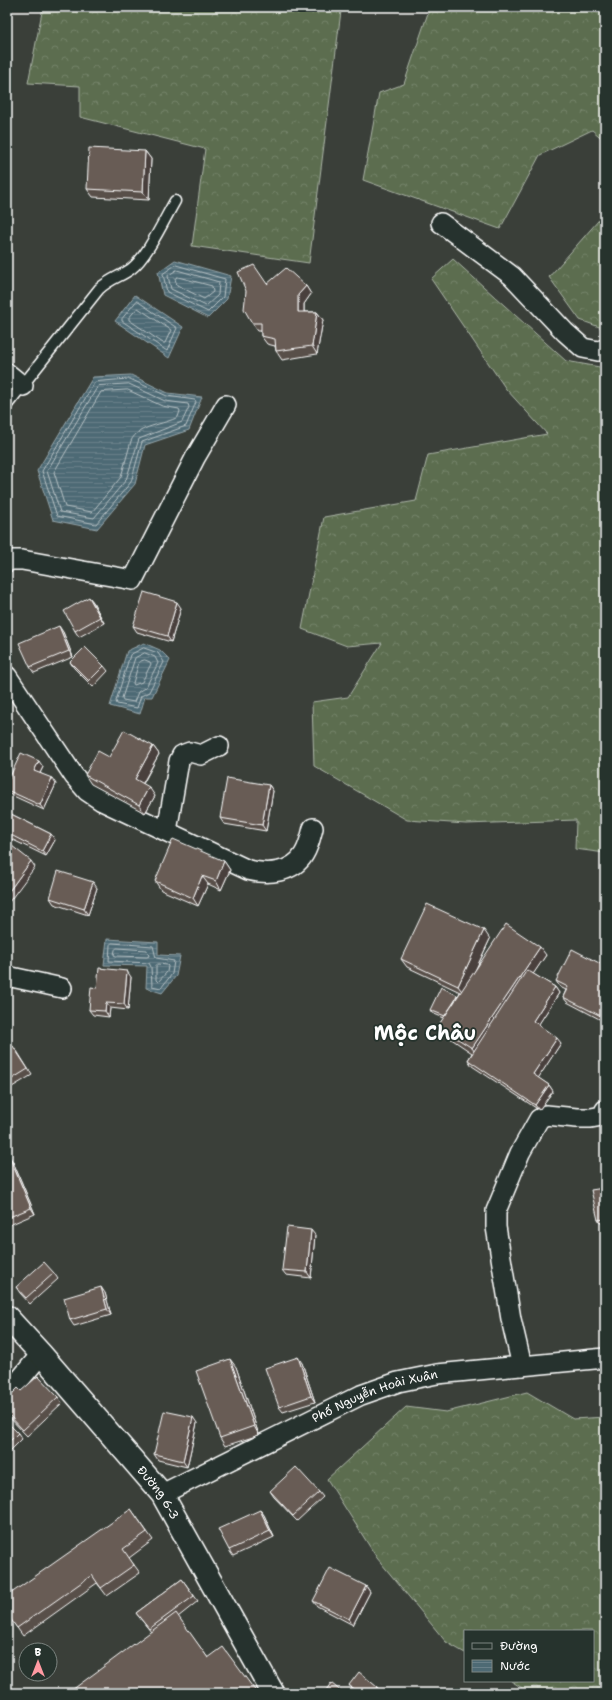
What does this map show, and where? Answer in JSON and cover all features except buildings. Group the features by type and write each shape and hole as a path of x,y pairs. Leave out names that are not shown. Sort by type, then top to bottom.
{"street":[{"path":"441,223 512,276 565,332 583,348 598,351 605,349"},
{"path":"7,373 23,386"},
{"path":"7,562 11,560 22,560 132,580 195,458 226,404"},
{"path":"7,676 74,776 88,791 102,801 248,870 260,873 286,869 298,862 305,853 314,828"},
{"path":"167,832 179,761 182,755 190,752 201,755 219,746"},
{"path":"7,976 62,988"},
{"path":"522,1366 511,1319 496,1227 496,1212 520,1153 539,1119 546,1115 590,1118 602,1116 605,1110"},
{"name":"Đường 6-3","path":"7,1317 41,1354 162,1494 273,1693"},
{"path":"7,1395 41,1354"},
{"name":"Phố Nguyễn Hoài Xuân","path":"162,1494 361,1395 391,1384 437,1374 605,1358"}],"lane":[{"path":"7,405 99,289 108,281 130,270 142,259 175,202"}],"green space":[{"path":"43,7 315,7 341,11 309,263 192,246 205,149 80,117 80,86 28,83"},
{"path":"430,7 605,7 605,141 592,130 540,155 500,229 363,180 379,93 404,84"},
{"path":"605,213 605,329 580,320 549,277"},
{"path":"453,259 566,361 605,368 605,853 575,849 576,820 466,824 407,820 314,766 312,702 348,697 382,643 347,646 302,629 324,517 416,501 428,455 547,434 506,389 431,279"},
{"path":"527,1392 573,1419 605,1417 605,1693 530,1693 513,1682 594,1682 594,1630 464,1630 464,1652 446,1642 377,1558 327,1479 406,1407 446,1412"}],"water":[{"path":"175,260 231,276 227,299 208,318 163,295 158,272"},
{"path":"135,295 183,327 169,358 115,321"},
{"path":"131,375 168,393 202,397 189,430 145,445 135,484 97,529 53,520 37,471 93,377"},
{"path":"144,643 160,650 170,660 152,697 145,697 140,714 110,706 127,651"},
{"path":"107,939 158,942 158,955 180,956 176,976 162,993 146,988 147,966 104,965"}],"district":[{"name":"Mộc Châu","path":"425,1033"}]}
